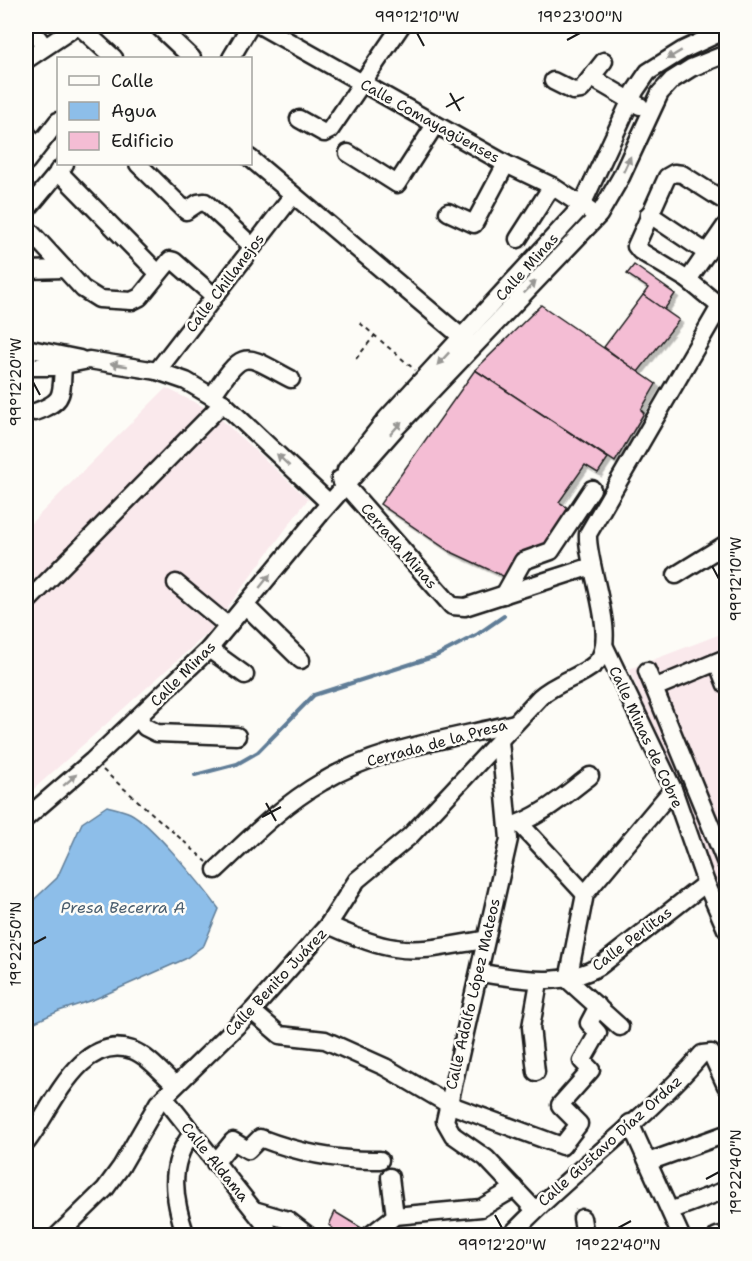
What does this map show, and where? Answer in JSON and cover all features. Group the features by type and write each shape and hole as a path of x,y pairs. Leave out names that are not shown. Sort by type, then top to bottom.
{"street":[{"path":"28,26 45,47"},
{"path":"26,60 78,26 111,57"},
{"path":"158,26 191,57"},
{"path":"232,57 250,26"},
{"name":"Calle Comayagüenses","path":"261,26 506,164 552,186 581,207 598,215"},
{"path":"299,119 327,132 401,26"},
{"name":"Calle Minas","path":"26,817 92,761 209,649 343,482 468,342 581,207 641,81 660,63 726,30"},
{"name":"Calle Minas","path":"343,482 372,436 424,379 468,342 598,215 621,177 660,93 672,80 692,68 726,54"},
{"path":"553,81 577,91 592,78 604,61"},
{"path":"592,78 632,100 651,114"},
{"path":"26,162 57,123"},
{"path":"348,153 397,184 435,124"},
{"path":"26,132 36,148"},
{"path":"252,160 468,342"},
{"path":"448,212 474,224 506,164"},
{"path":"139,165 186,211 198,203 205,202 252,246"},
{"path":"26,211 61,167 158,273"},
{"path":"604,645 602,608 587,547 588,534 724,304 640,251 636,246 667,177 674,173 682,174 726,202"},
{"path":"518,239 552,186"},
{"name":"Calle Chillanejos","path":"157,371 293,195"},
{"path":"649,214 707,253"},
{"path":"688,280 726,225"},
{"path":"26,227 90,295 99,299 122,302 140,297 167,262 174,261 214,296"},
{"path":"26,270 64,268"},
{"path":"26,348 157,371 186,381 217,400 324,506"},
{"path":"26,603 217,400 236,362 243,358 251,358 291,379"},
{"path":"26,367 63,365 89,360"},
{"path":"35,412 54,405 60,398 63,365"},
{"name":"Cerrada Minas","path":"343,482 452,606 465,608 504,595"},
{"path":"504,595 523,561 551,551 592,489"},
{"path":"676,575 726,544"},
{"path":"504,595 592,566"},
{"path":"176,583 228,626"},
{"path":"245,605 301,660"},
{"name":"Calle Benito Juárez","path":"57,1236 105,1189 169,1091 252,1011 328,925 357,880 410,836 500,741 514,723 549,689 596,663 602,656 604,645"},
{"name":"Calle Minas de Cobre","path":"604,645 673,789 706,883 726,929"},
{"path":"209,649 245,675"},
{"path":"680,659 687,675"},
{"path":"654,688 722,660 726,685"},
{"path":"647,671 726,862"},
{"path":"138,717 145,727 157,734 237,736"},
{"name":"Cerrada de la Presa","path":"216,870 265,824 323,781 356,765 394,753 514,723"},
{"name":"Calle Adolfo López Mateos","path":"500,741 516,826 509,839 484,940 480,973 445,1121 453,1135 486,1158 534,1210"},
{"path":"585,894 516,826 550,806 590,776"},
{"path":"620,1027 568,980 585,894 673,789"},
{"name":"Calle Perlitas","path":"480,973 539,982 568,980 600,966 706,883"},
{"path":"328,925 373,943 397,949 423,950 484,940"},
{"path":"536,1072 531,1027 539,982"},
{"path":"252,1011 280,1035 325,1040 338,1045 385,1067 448,1104 562,1146 579,1124 560,1105 591,1070 582,1061 598,1033 589,1023 598,1006"},
{"name":"Calle Aldama","path":"26,1143 73,1071 84,1060 98,1052 111,1049 133,1051 169,1091 192,1134 267,1227"},
{"name":"Calle Gustavo Díaz Ordaz","path":"510,1236 534,1210 630,1123 675,1086 702,1054 711,1053 726,1086"},
{"path":"630,1123 672,1210 681,1236"},
{"path":"186,1236 175,1177 176,1161 182,1147 192,1134"},
{"path":"648,1162 726,1134"},
{"path":"215,1163 232,1141 248,1150 260,1138 292,1150 322,1157 380,1160"},
{"path":"390,1177 395,1216"},
{"path":"369,1236 395,1216 481,1208 515,1188"},
{"path":"672,1210 726,1190"},
{"path":"254,1210 288,1220 309,1236"},
{"path":"582,1218 585,1236"},
{"path":"717,1236 726,1234"}],"path":[{"path":"360,323 424,379"},
{"path":"356,359 375,335"},
{"path":"92,761 216,870"}],"shaded area":[{"path":"166,388 212,411 308,499 210,631 26,796 26,528"},
{"path":"726,632 726,906 629,669"}],"water":[{"name":"Presa Becerra A","path":"107,806 130,813 151,829 190,872 219,909 204,945 185,959 95,999 59,1011 26,1026 26,907 57,878 82,823"}],"building":[{"path":"634,265 675,294 664,310 643,295 648,288 627,274"},
{"path":"643,295 679,320 638,372 604,347"},
{"path":"541,305 656,384 641,410 644,413 615,462 475,370"},
{"path":"475,370 608,458 598,473 585,465 559,502 571,510 543,550 525,551 505,577 449,551 380,504"},
{"path":"335,1212 363,1229 356,1236 341,1236 329,1225"}],"waterway":[{"path":"195,775 237,764 258,752 314,695 436,656 478,634 504,616"}]}
